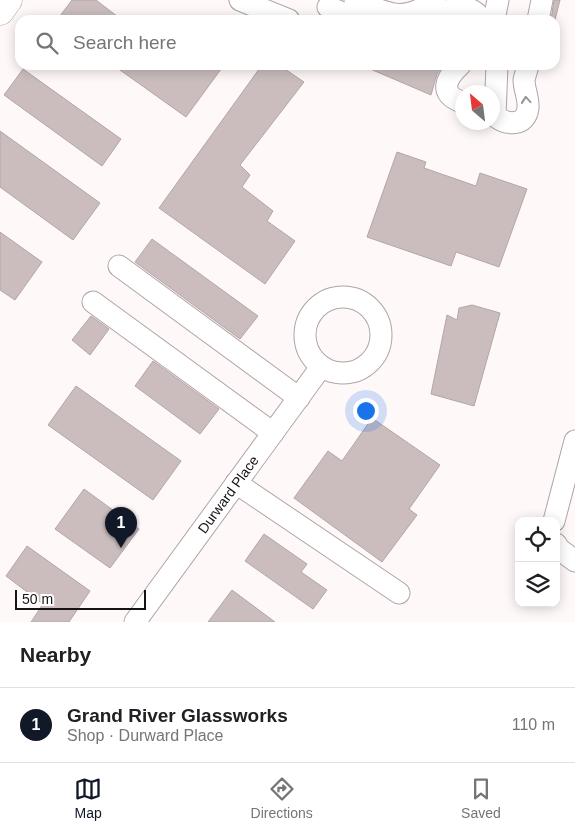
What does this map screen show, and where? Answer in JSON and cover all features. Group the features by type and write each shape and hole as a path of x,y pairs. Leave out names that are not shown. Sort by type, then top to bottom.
{"main road":[{"path":"0,11 8,0"}],"street":[{"path":"240,0 277,15"},
{"path":"355,0 387,13 399,15 412,14 435,0"},
{"path":"495,15 498,0"},
{"path":"508,15 511,0"},
{"path":"539,15 542,0"},
{"path":"437,15 454,4 464,2 472,6 480,15"},
{"path":"327,9 345,15"},
{"path":"454,70 450,74 446,83 448,93 455,100"},
{"path":"482,85 484,70"},
{"path":"497,70 495,116 502,122 510,124 519,121 528,108 524,80 527,70"},
{"path":"119,266 299,398"},
{"path":"92,302 272,433"},
{"name":"Durward Place","path":"135,622 321,367"},
{"path":"555,517 575,441"},
{"path":"236,483 399,593"},
{"path":"560,551 575,562"}],"building":[{"path":"72,0 96,0 116,15 61,15"},
{"path":"554,0 560,0 556,15 552,15"},
{"path":"22,70 24,70 121,139 102,166 4,95"},
{"path":"120,70 220,70 186,117"},
{"path":"258,70 286,70 304,82 240,165 250,175 242,187 273,211 267,221 295,241 265,284 159,208"},
{"path":"373,70 440,70 431,95"},
{"path":"0,131 100,203 73,240 0,187"},
{"path":"397,152 426,162 424,168 476,186 480,173 527,189 499,267 456,252 451,266 367,237"},
{"path":"0,232 42,262 15,300 0,290"},
{"path":"152,239 258,316 240,339 135,262"},
{"path":"472,305 500,313 474,406 431,394 447,315 457,320 459,308"},
{"path":"91,316 109,329 90,355 72,340"},
{"path":"153,361 219,409 200,434 135,386"},
{"path":"76,386 181,461 153,500 48,425"},
{"path":"372,418 440,465 409,509 417,515 382,562 294,498 328,451 342,461"},
{"path":"84,489 139,529 110,568 55,529"},
{"path":"264,534 307,564 301,572 327,590 313,609 245,561"},
{"path":"27,546 90,591 69,622 31,622 43,604 6,576"},
{"path":"232,590 275,622 208,622"}],"place":[{"name":"Grand River Glassworks","path":"121,548"}]}
